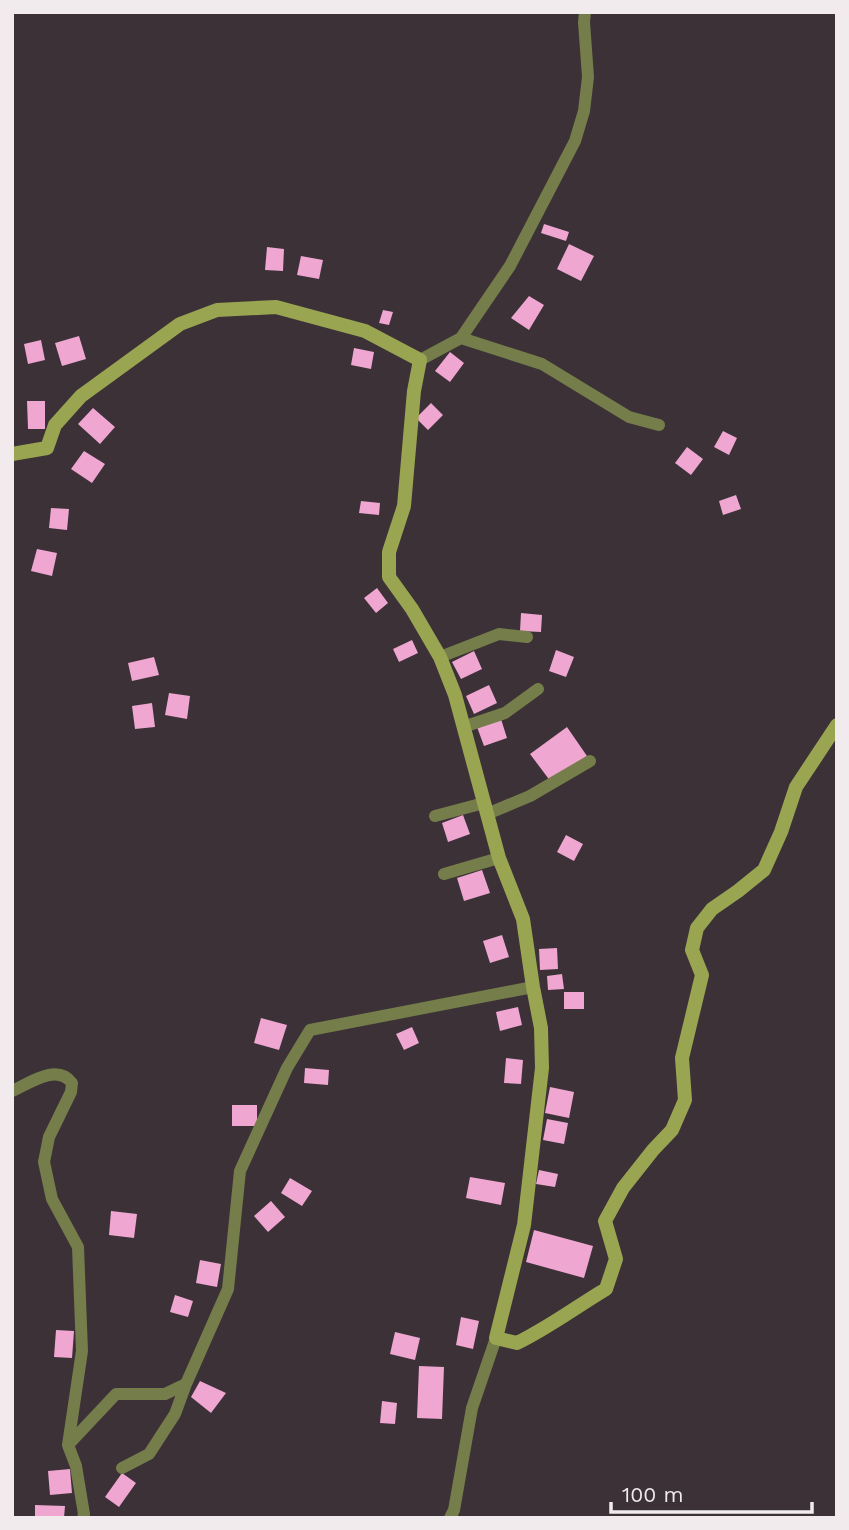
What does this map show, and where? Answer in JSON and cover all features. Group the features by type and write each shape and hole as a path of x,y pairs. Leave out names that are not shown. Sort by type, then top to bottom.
{"street":[{"path":"420,360 461,338 510,266 575,141 584,111 588,77 585,12"},
{"path":"12,454 47,449 55,425 81,396 180,324 217,310 276,307 365,331 420,360"},
{"path":"461,338 542,364 629,417 659,425"},
{"path":"420,360 414,391 404,506 389,552 388,577 412,609 440,657 455,695 499,858 523,919 541,1028 542,1069 524,1225 496,1338 472,1408 454,1510 450,1518"},
{"path":"440,657 499,634 527,636"},
{"path":"463,727 505,713 538,689"},
{"path":"496,1338 517,1343 542,1331 606,1289 615,1259 605,1221 623,1188 672,1130 685,1100 682,1058 702,975 692,950 697,928 712,909 764,870 781,832 796,787 837,726"},
{"path":"435,816 485,808 530,796 590,761"},
{"path":"444,874 499,858"},
{"path":"122,1468 149,1454 175,1414 228,1289 240,1171 287,1068 310,1030 533,987"},
{"path":"12,1091 57,1073 68,1077 72,1083 71,1092 49,1137 44,1162 52,1199 78,1247 82,1351 68,1445 76,1466 83,1518"},
{"path":"68,1445 116,1394 165,1395 186,1384"}],"building":[{"path":"544,224 569,232 566,241 541,233"},
{"path":"569,244 594,256 581,281 557,269"},
{"path":"267,247 284,249 283,271 265,270"},
{"path":"301,256 323,260 319,279 297,275"},
{"path":"529,296 544,305 529,330 511,318"},
{"path":"383,310 393,312 389,325 379,323"},
{"path":"79,336 86,359 62,366 55,343"},
{"path":"41,340 45,360 28,364 24,344"},
{"path":"354,348 374,352 371,369 351,365"},
{"path":"450,352 464,363 450,382 435,371"},
{"path":"27,401 45,401 45,429 28,429"},
{"path":"431,403 443,415 428,430 416,418"},
{"path":"93,408 115,427 100,444 78,424"},
{"path":"723,431 737,438 729,455 714,447"},
{"path":"687,447 703,459 691,475 675,463"},
{"path":"84,451 105,464 92,483 71,469"},
{"path":"736,495 741,509 723,515 719,501"},
{"path":"361,501 380,503 379,515 359,513"},
{"path":"51,508 69,509 67,530 49,528"},
{"path":"37,549 57,553 52,576 31,571"},
{"path":"377,588 388,603 376,613 364,598"},
{"path":"521,613 542,615 541,632 520,631"},
{"path":"412,640 418,653 399,662 393,649"},
{"path":"556,650 574,657 566,677 549,671"},
{"path":"474,651 482,669 461,679 452,662"},
{"path":"154,657 159,675 132,681 128,663"},
{"path":"489,685 497,703 474,714 466,696"},
{"path":"169,693 190,696 187,719 165,715"},
{"path":"152,703 155,727 135,729 132,706"},
{"path":"501,719 507,738 484,746 477,727"},
{"path":"567,727 587,756 551,782 530,754"},
{"path":"463,815 470,834 448,842 442,823"},
{"path":"566,835 583,844 574,861 557,852"},
{"path":"482,870 490,893 464,901 457,878"},
{"path":"502,935 509,957 490,963 483,941"},
{"path":"557,948 558,969 540,970 539,949"},
{"path":"562,974 564,989 548,990 547,976"},
{"path":"564,992 584,992 584,1009 564,1009"},
{"path":"518,1007 522,1025 500,1031 496,1012"},
{"path":"261,1018 287,1025 279,1050 254,1043"},
{"path":"412,1027 419,1043 404,1050 396,1034"},
{"path":"506,1058 523,1060 521,1084 504,1083"},
{"path":"305,1068 329,1070 328,1085 304,1083"},
{"path":"550,1087 574,1092 569,1118 545,1113"},
{"path":"232,1105 257,1105 257,1126 232,1126"},
{"path":"547,1119 568,1123 564,1144 543,1140"},
{"path":"539,1170 558,1174 555,1187 536,1184"},
{"path":"470,1177 505,1183 501,1205 466,1198"},
{"path":"290,1178 312,1191 302,1206 281,1193"},
{"path":"271,1201 285,1217 268,1232 254,1216"},
{"path":"111,1211 137,1214 134,1238 109,1235"},
{"path":"534,1230 593,1246 584,1278 526,1262"},
{"path":"200,1260 221,1264 217,1287 196,1283"},
{"path":"175,1295 193,1301 188,1317 170,1312"},
{"path":"461,1317 479,1321 473,1349 456,1345"},
{"path":"56,1330 74,1331 72,1358 54,1357"},
{"path":"395,1332 420,1338 415,1360 390,1354"},
{"path":"419,1366 444,1367 442,1419 417,1418"},
{"path":"200,1381 226,1393 211,1413 191,1397"},
{"path":"382,1401 397,1403 395,1424 380,1423"},
{"path":"70,1469 72,1493 50,1495 48,1471"},
{"path":"122,1473 136,1483 119,1507 105,1497"},
{"path":"35,1505 65,1506 64,1518 35,1518"}]}
